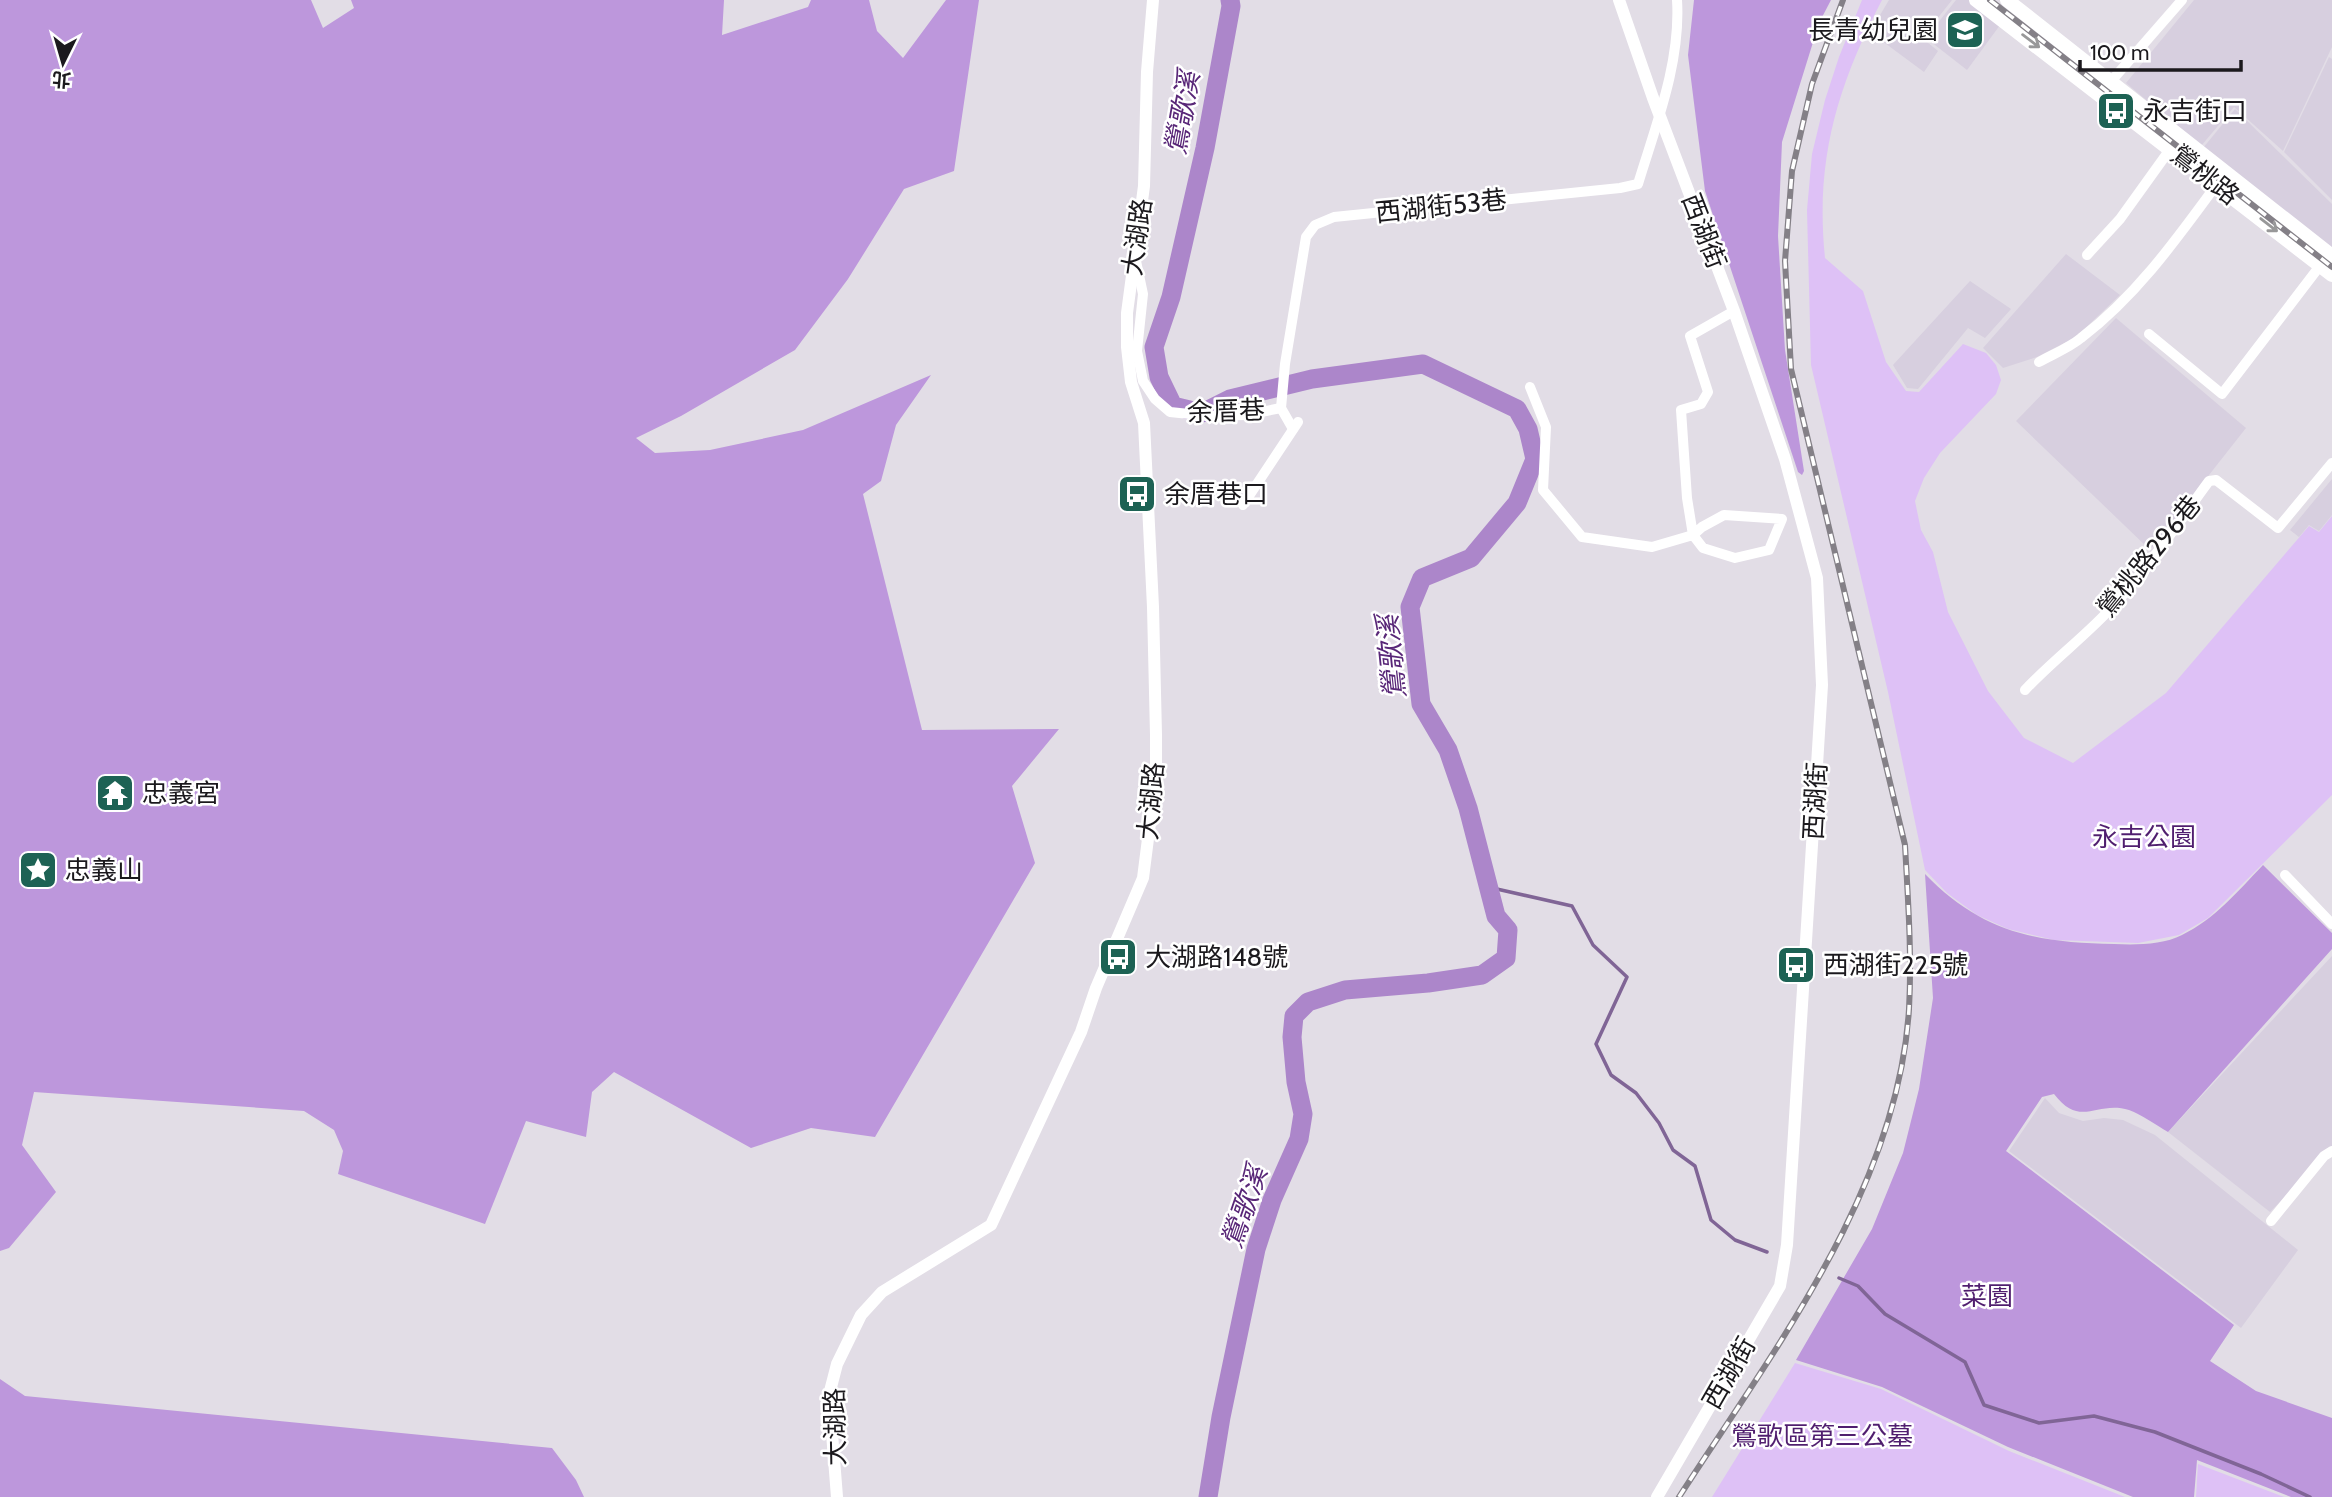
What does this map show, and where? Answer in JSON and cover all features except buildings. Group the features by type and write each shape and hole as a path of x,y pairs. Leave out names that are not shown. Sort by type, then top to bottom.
{"main road":[{"name":"鶯桃路","path":"1976,0 2217,184 2328,263"},
{"name":"鶯桃路","path":"2007,0 2111,81 2328,263"}],"street":[{"name":"大湖路","path":"837,1497 829,1395 836,1364 862,1315 882,1292 991,1226 1081,1032 1096,988 1143,878 1156,776 1156,694 1144,423 1131,382 1127,313 1144,186 1147,72 1153,0"},
{"name":"西湖街","path":"1619,0 1734,311 1785,459 1817,578 1822,685 1787,1245 1780,1286 1657,1497"},
{"path":"1660,114 1671,65 1678,15 1677,0"},
{"path":"2100,94 2182,0"},
{"name":"西湖街53巷","path":"1281,408 1285,363 1306,237 1315,225 1334,217 1638,184 1660,114"},
{"path":"2087,255 2120,219 2171,148"},
{"path":"2039,362 2079,340 2122,304 2184,230 2217,184"},
{"name":"余厝巷","path":"1135,257 1143,294 1137,351 1143,382 1155,399 1170,412 1208,416 1246,415 1281,408 1296,425 1242,505"},
{"path":"2149,334 2222,394 2328,263"},
{"path":"1530,387 1546,426 1543,490 1582,537 1652,547 1693,535 1724,515 1782,519 1769,550 1735,558 1703,548 1693,535 1687,498 1681,410 1701,404 1708,392 1690,336 1734,311"},
{"name":"鶯桃路296巷","path":"2025,690 2141,575 2209,481 2216,480 2278,528 2332,464"},
{"path":"2285,875 2332,923"},
{"path":"2271,1222 2324,1156 2332,1151"}],"shaded area":[{"path":"1889,0 1952,0 1922,38 1938,51 1924,72 1870,32"},
{"name":"長青幼兒園","path":"1956,0 1974,0 2003,21 1967,70 1926,38"},
{"path":"2194,0 2332,0 2332,47 2283,151 2234,107 2201,146 2126,83"},
{"path":"2329,57 2332,59 2332,200 2284,152"},
{"path":"2235,109 2332,204 2332,249 2203,148"},
{"path":"2066,254 2120,295 2076,337 2037,357 2003,368 1983,348"},
{"path":"1970,281 2011,309 1985,338 1968,328 1918,389 1907,388 1893,365"},
{"path":"2116,318 2246,428 2150,550 2016,421"},
{"path":"2332,479 2332,515 2319,531 2309,525 2299,537 2290,530"},
{"path":"2332,956 2332,1150 2270,1212 2168,1132"},
{"path":"2045,1098 2059,1113 2083,1121 2104,1118 2123,1120 2155,1135 2298,1250 2241,1328 2009,1151"}],"green space":[{"path":"0,0 311,0 323,28 354,8 351,0 724,0 722,35 808,7 811,0 869,0 877,31 903,58 946,0 979,0 954,171 904,189 848,279 795,350 681,416 636,438 655,453 710,450 803,430 931,375 896,425 881,481 863,494 922,730 1059,729 1012,786 1035,863 875,1137 811,1128 751,1148 614,1072 592,1092 586,1137 526,1121 485,1224 338,1174 343,1151 334,1130 304,1111 34,1092 22,1145 56,1192 9,1248 0,1251"},
{"path":"1694,0 1831,0 1819,23 1782,142 1778,236 1785,350 1804,471 1802,475 1798,472 1705,191 1688,55"},
{"name":"永吉公園","path":"1862,0 1882,0 1853,63 1833,125 1823,189 1825,258 1863,291 1886,362 1906,391 1919,392 1963,344 1986,353 1996,365 2001,380 1996,394 1940,453 1924,478 1915,501 1921,530 1933,552 1948,612 1988,691 2024,738 2073,763 2166,693 2309,526 2319,532 2332,516 2332,795 2208,918 2179,935 2138,943 2054,940 2008,929 1977,915 1947,893 1925,870 1888,692 1811,365 1807,210 1812,154 1825,100"},
{"name":"菜園","path":"2263,865 2332,933 2332,949 2168,1132 2129,1110 2072,1110 2054,1094 2042,1097 2006,1151 2234,1325 2210,1361 2256,1391 2332,1418 2332,1497 2291,1497 2197,1460 2194,1497 2133,1497 2008,1447 1882,1387 1796,1360 1872,1229 1903,1153 1919,1089 1933,998 1925,874 1967,909 2011,930 2059,941 2140,944 2166,941 2205,921"},
{"name":"鶯歌區第三公墓","path":"1795,1363 1881,1389 2009,1451 2125,1497 1712,1497"},
{"path":"0,1379 25,1396 552,1448 576,1480 584,1497 0,1497"},
{"path":"2198,1464 2284,1497 2196,1497"}],"waterway":[{"name":"鶯歌溪","path":"1208,1497 1221,1417 1256,1249 1272,1200 1299,1139 1303,1114 1296,1082 1292,1037 1294,1016 1308,1002 1345,990 1482,975 1506,958 1508,930 1496,916 1468,808 1448,750 1421,704 1410,607 1422,578 1471,558 1517,503 1535,459 1528,429 1517,409 1423,364 1312,379 1230,399 1202,413 1173,406 1159,377 1154,347 1171,297 1205,148 1230,0"},
{"path":"1488,887 1572,906 1593,945 1627,977 1596,1044 1611,1075 1636,1093 1659,1123 1673,1150 1695,1166 1711,1220 1735,1240 1767,1252"},
{"path":"1839,1278 1858,1286 1885,1314 1965,1362 1984,1405 2039,1423 2094,1416 2155,1432 2261,1474 2310,1497"}],"railway":[{"path":"1679,1497 1790,1326 1825,1266 1856,1204 1882,1141 1900,1076 1909,1009 1910,948 1905,845 1791,369 1785,261 1792,171 1812,84 1843,0"},
{"path":"1990,0 2332,267"}],"place":[{"name":"長青幼兒園","path":"1965,30"},
{"name":"永吉街口","path":"2116,111"},
{"name":"余厝巷口","path":"1137,494"},
{"name":"忠義宮","path":"115,793"},
{"name":"忠義山","path":"38,870"},
{"name":"大湖路148號","path":"1118,957"},
{"name":"西湖街225號","path":"1796,965"}]}
